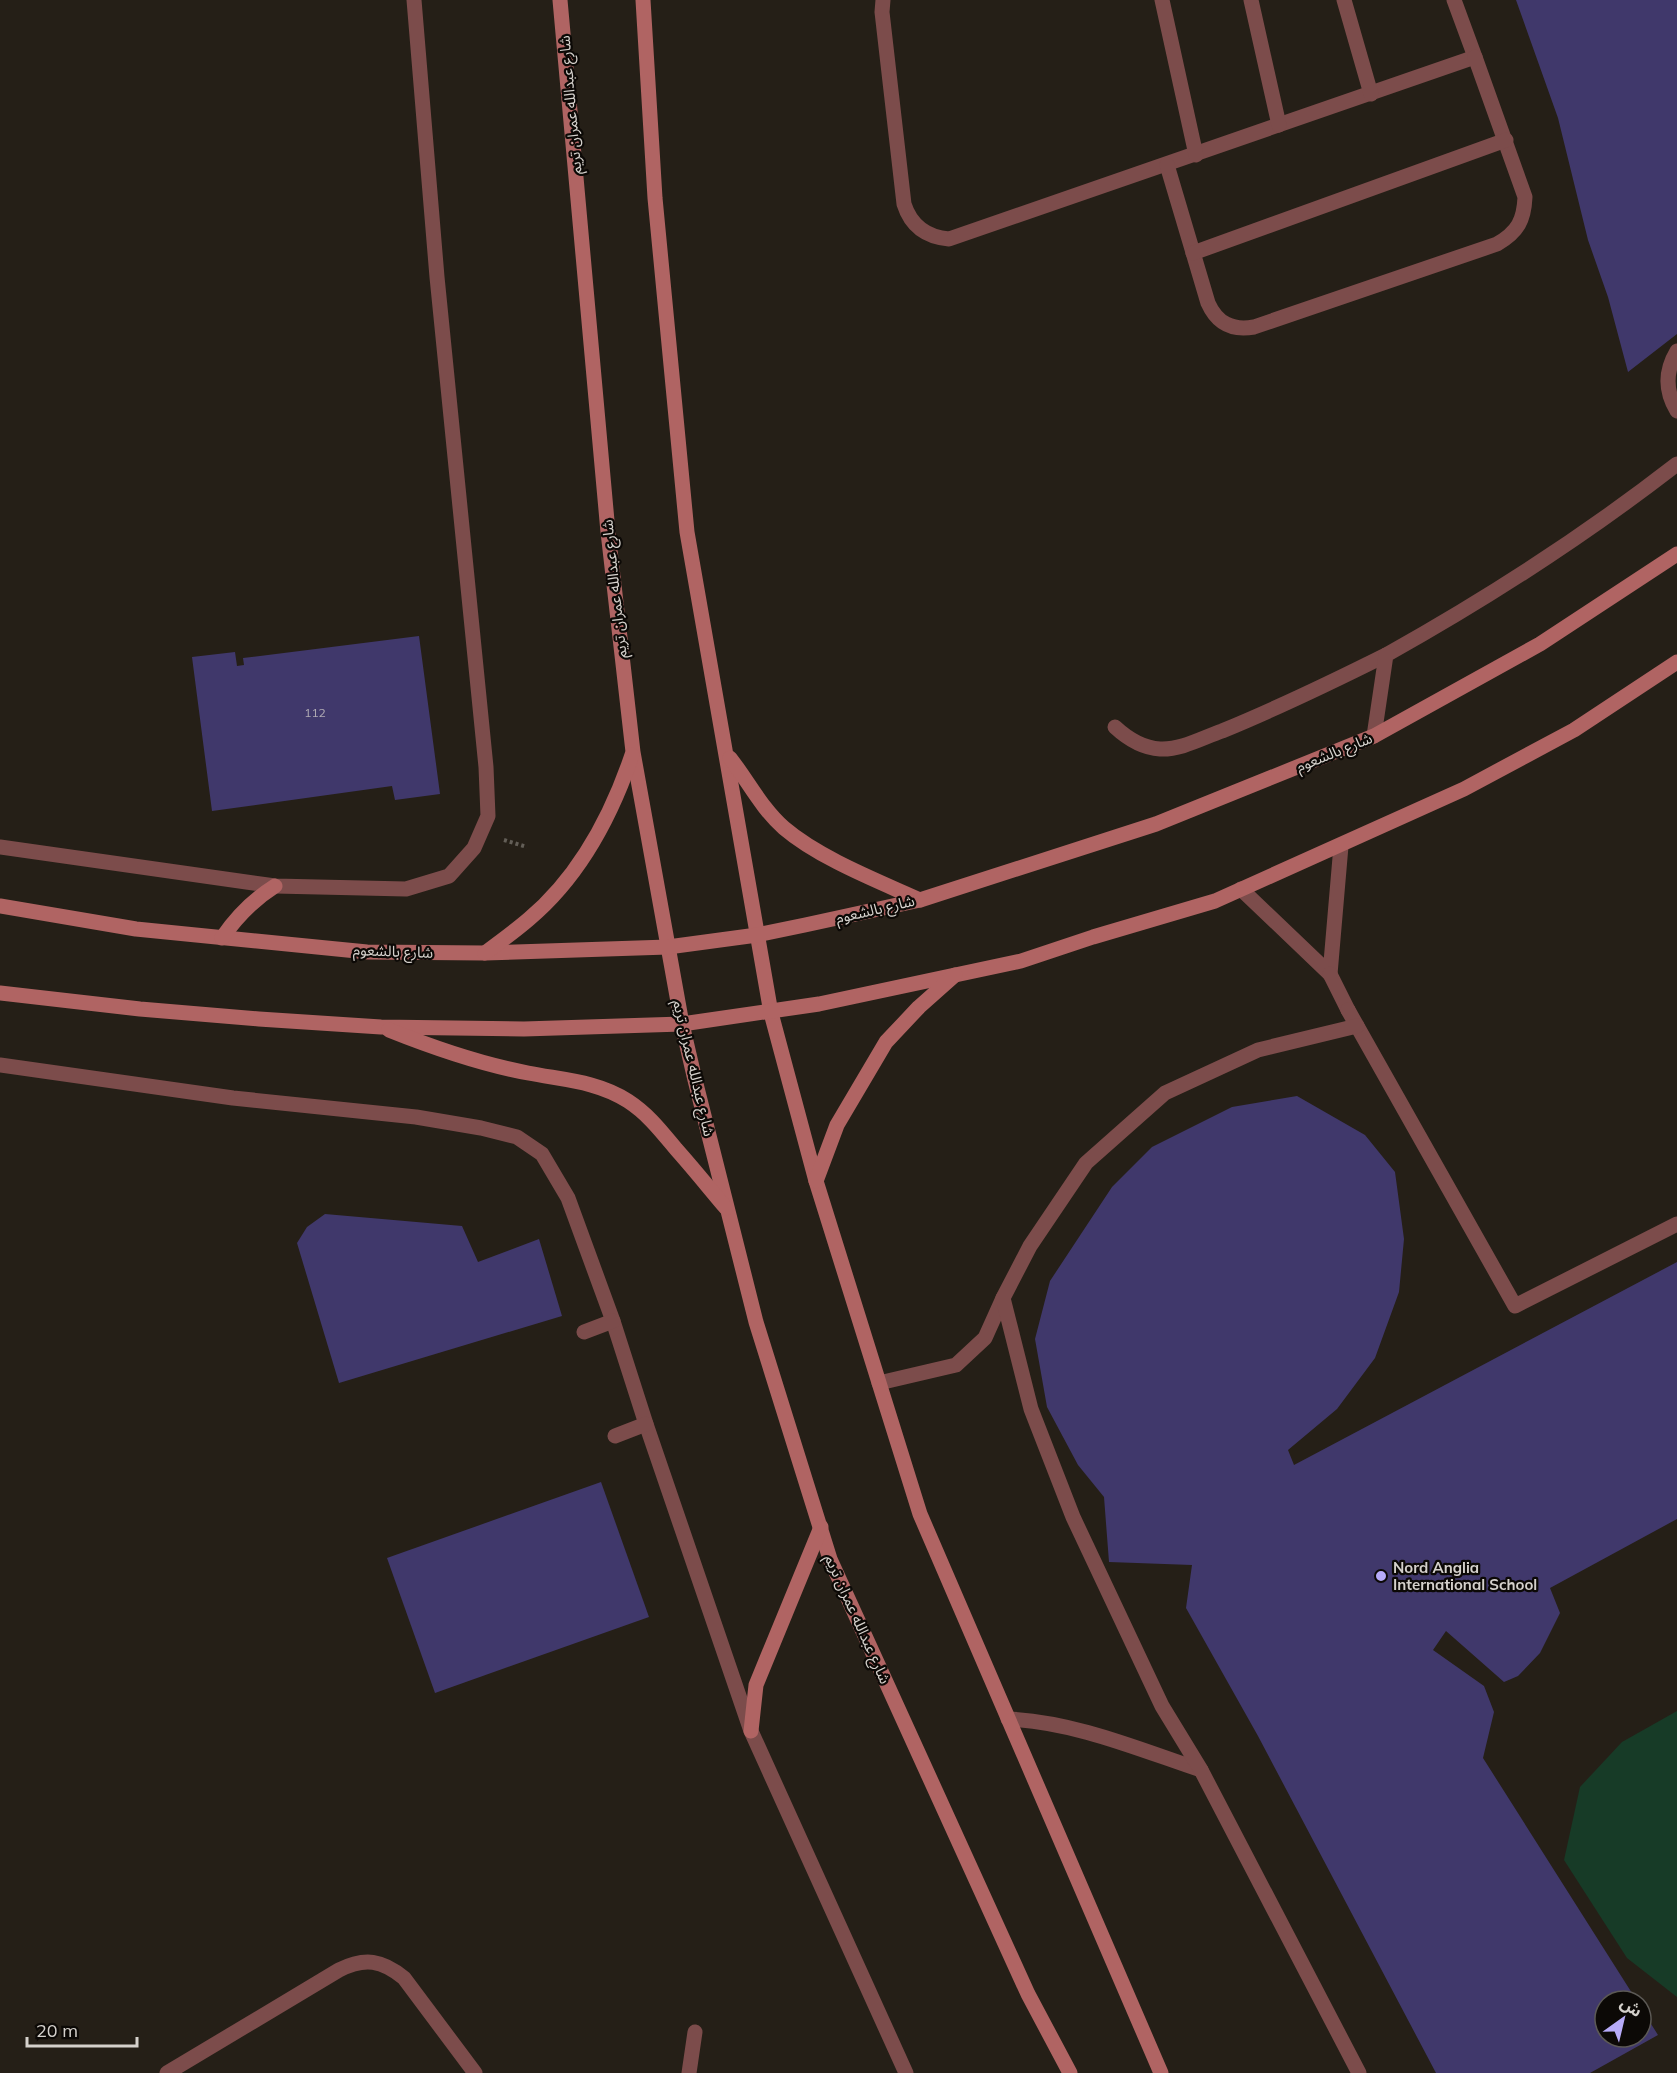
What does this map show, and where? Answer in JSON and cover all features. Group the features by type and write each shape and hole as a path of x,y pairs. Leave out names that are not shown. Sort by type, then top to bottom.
{"street":[{"path":"0,847 275,886 406,889 449,876 474,848 489,816 486,767 437,277 414,0"},
{"name":"شارع عبدالله عمران تريم","path":"560,0 608,532 633,752 682,1024 756,1322 822,1527 830,1559 1028,1995 1070,2073"},
{"path":"643,0 655,198 687,532 771,1012 816,1181 920,1514 1161,2073"},
{"path":"883,0 882,12 904,204 915,226 937,238 949,239 1475,57"},
{"path":"1162,0 1196,155"},
{"path":"1251,0 1279,125"},
{"path":"1344,0 1371,94"},
{"path":"1167,165 1214,315 1233,328 1244,329 1497,244 1510,237 1525,212 1525,197 1454,0"},
{"path":"1193,253 1506,140"},
{"path":"1677,351 1669,368 1668,387 1677,411"},
{"path":"1115,727 1125,736 1147,747 1160,749 1184,746 1253,718 1386,655 1467,609 1547,559 1624,505 1677,464"},
{"name":"شارع بالشعوم","path":"0,906 136,929 367,952 485,953 668,947 757,935 920,900 1156,824 1374,736 1540,644 1677,554"},
{"path":"1374,736 1386,655"},
{"path":"0,993 140,1009 381,1026 524,1029 682,1024 771,1012 1021,961 1215,901 1464,789 1574,730 1677,662"},
{"path":"485,953 531,918 570,877 596,838 612,807 633,752"},
{"path":"728,756 764,806 792,834 864,875 920,900"},
{"path":"1330,974 1341,846"},
{"path":"222,938 245,908 275,886"},
{"path":"1241,889 1330,974 1515,1306 1677,1224"},
{"path":"816,1181 837,1125 886,1042 919,1007 955,975"},
{"path":"381,1026 430,1046 478,1061 528,1073 578,1081 613,1092 645,1113 658,1126 728,1210"},
{"path":"879,1383 957,1365 985,1338 1030,1246 1086,1163 1164,1093 1258,1050 1357,1026"},
{"path":"0,1065 233,1098 416,1117 481,1128 517,1137 542,1154 568,1197 613,1320 646,1424 751,1731 906,2073"},
{"path":"1003,1298 1031,1409 1073,1517 1162,1706 1201,1770 1359,2073"},
{"path":"584,1332 613,1320"},
{"path":"615,1436 646,1424"},
{"path":"751,1731 756,1685 822,1527"},
{"path":"1008,1719 1088,1731 1201,1770"},
{"path":"167,2073 339,1970 352,1964 365,1962 385,1965 404,1978 475,2073"},
{"path":"689,2073 695,2032"}],"green space":[{"path":"1677,1711 1677,1997 1627,1958 1564,1860 1580,1787 1622,1742"}],"building":[{"path":"1516,0 1677,0 1677,334 1628,372 1608,297 1588,240 1558,118"},
{"path":"419,636 440,794 395,800 392,786 212,811 192,657 235,652 237,666 244,665 243,658"},
{"name":"Nord Anglia International School","path":"1297,1096 1365,1135 1395,1172 1404,1239 1399,1292 1375,1358 1337,1409 1288,1450 1294,1465 1677,1262 1677,1519 1550,1588 1560,1613 1540,1653 1518,1676 1504,1682 1446,1631 1433,1650 1484,1686 1494,1712 1483,1758 1629,1989 1593,1989 1593,2049 1633,2049 1590,2073 1436,2073 1258,1736 1186,1608 1192,1565 1109,1562 1104,1497 1078,1465 1047,1407 1035,1339 1050,1281 1112,1187 1152,1147 1232,1107"},
{"path":"325,1214 462,1226 478,1262 539,1239 562,1316 339,1383 297,1243 307,1227"},
{"path":"601,1482 649,1617 435,1693 387,1558"},
{"name":"Nord Anglia International School","path":"1653,2027 1658,2035 1653,2038"}],"place":[{"name":"Nord Anglia International School","path":"1381,1576"}]}
